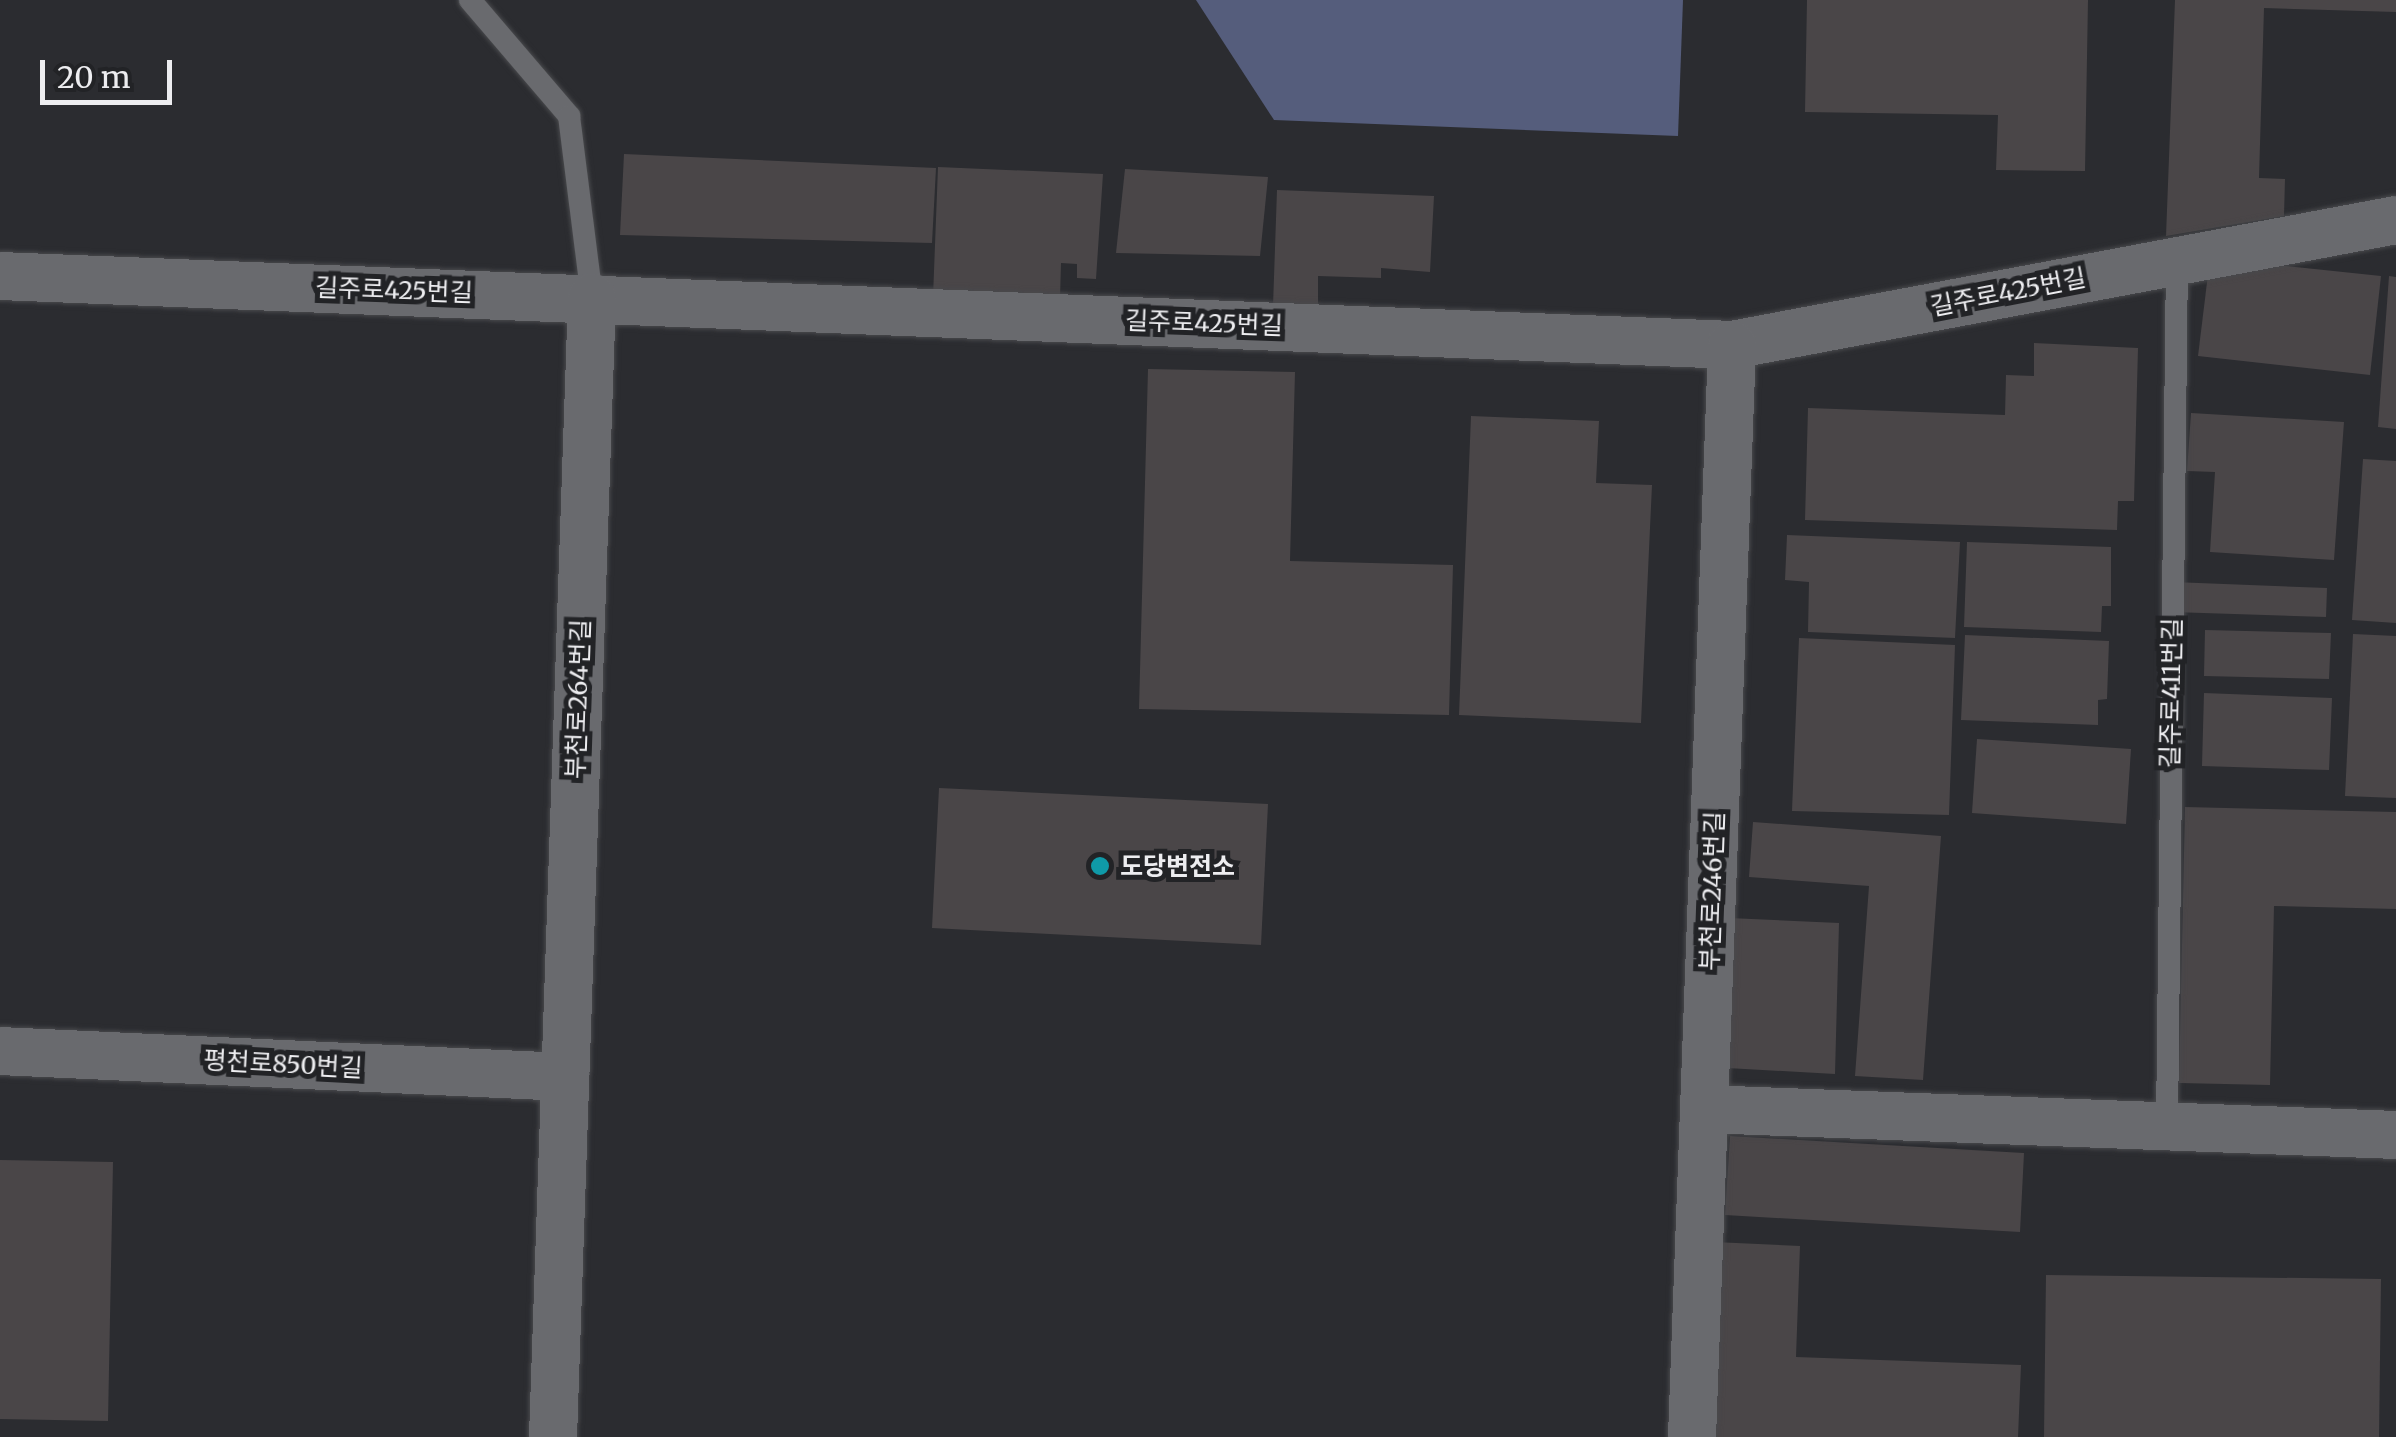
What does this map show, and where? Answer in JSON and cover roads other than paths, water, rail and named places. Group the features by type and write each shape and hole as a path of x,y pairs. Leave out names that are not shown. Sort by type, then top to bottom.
{"street":[{"name":"길주로425번길","path":"0,276 1732,345 2396,220"},
{"name":"부천로264번길","path":"553,1437 592,298"},
{"name":"부천로246번길","path":"1692,1437 1732,345"},
{"name":"평천로850번길","path":"0,1051 565,1077"},
{"path":"1704,1110 2396,1135"}],"lane":[{"name":"부천로264번길","path":"470,0 568,116 592,298"},
{"name":"길주로411번길","path":"2167,1126 2177,260"}],"place":[{"name":"도당변전소","path":"1100,866"}]}
